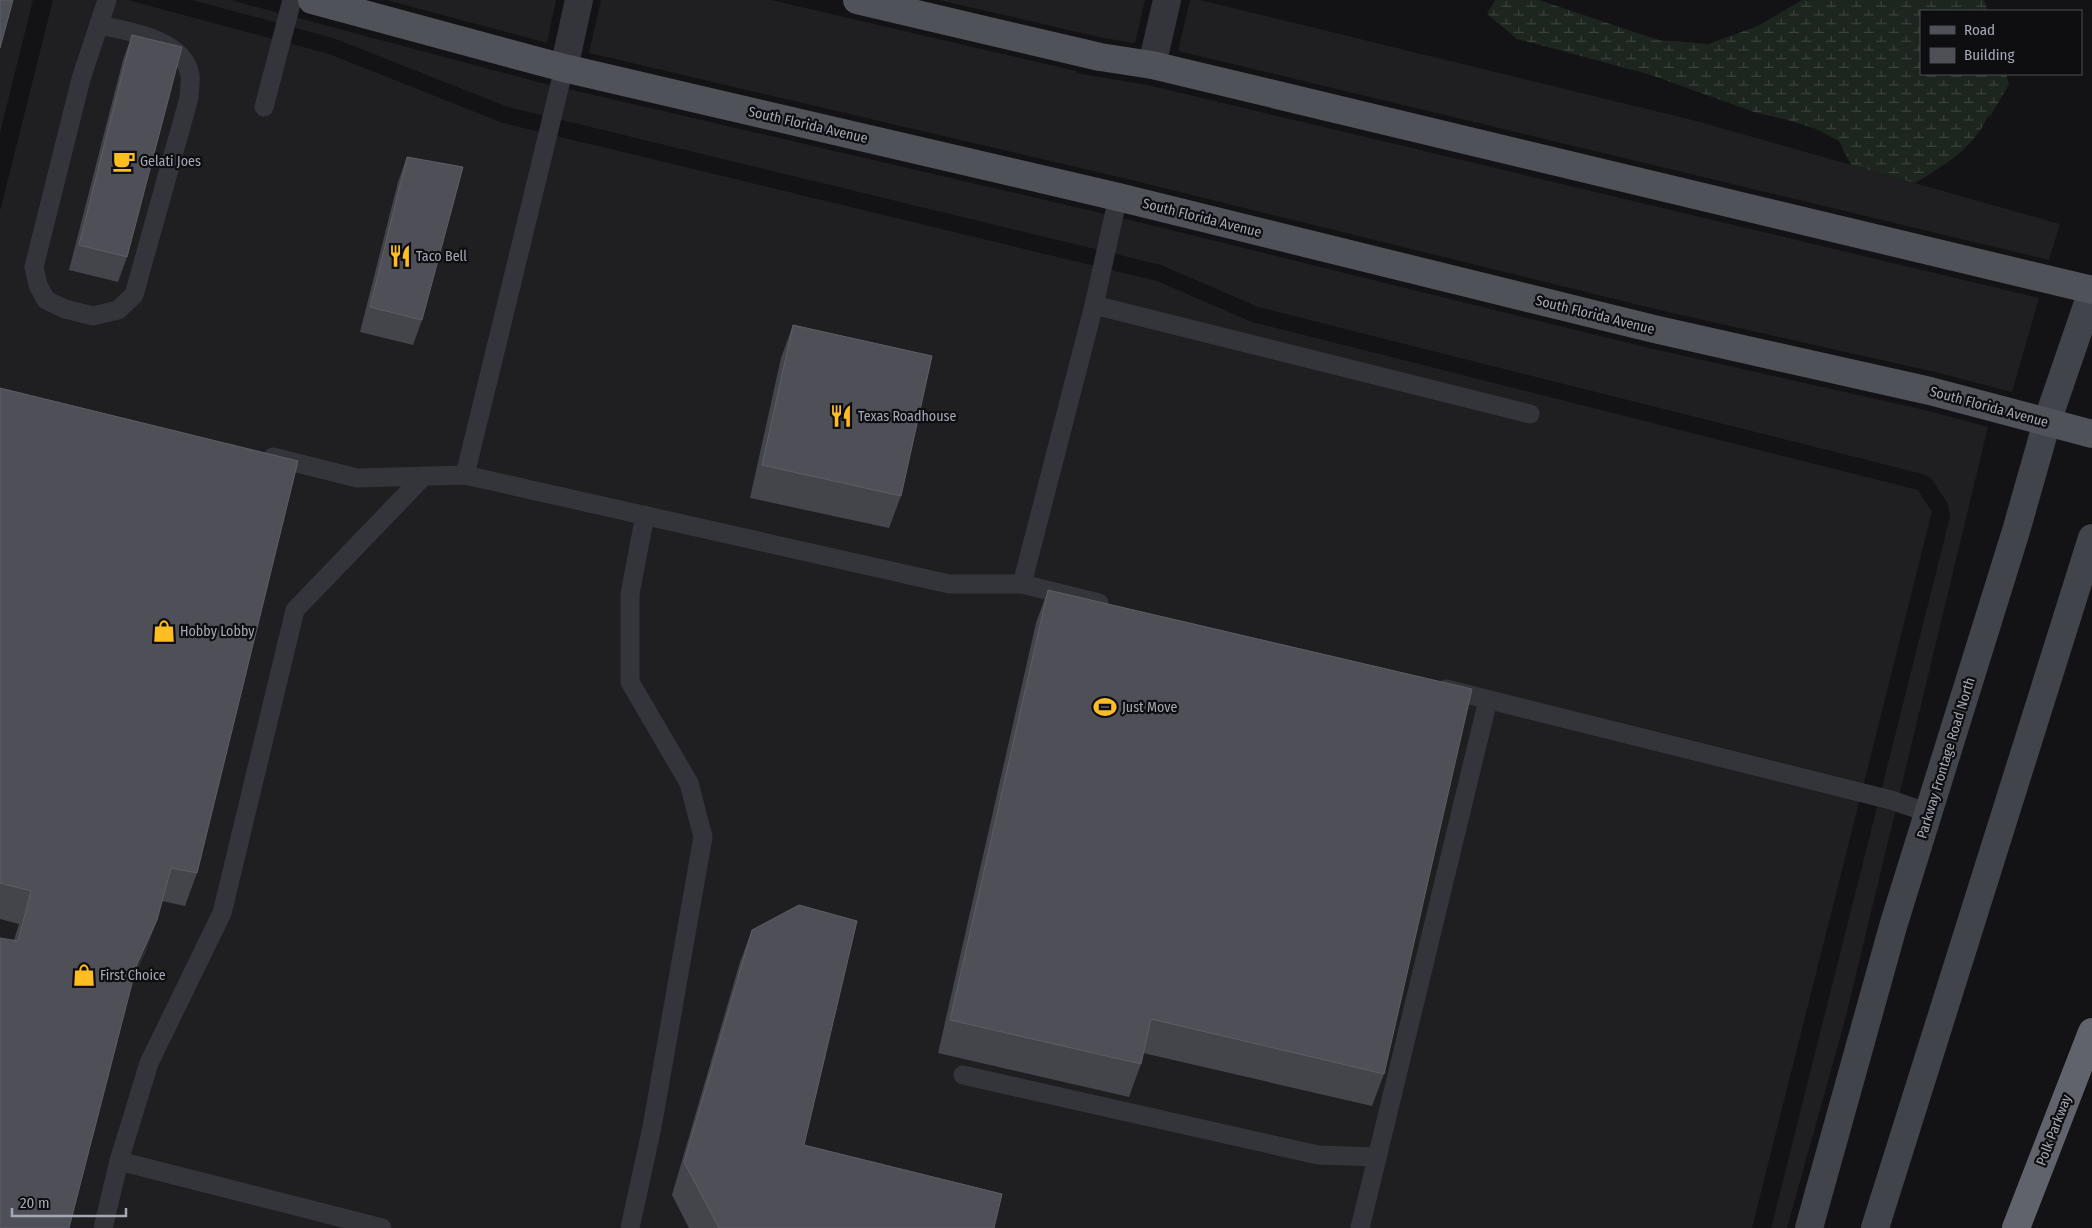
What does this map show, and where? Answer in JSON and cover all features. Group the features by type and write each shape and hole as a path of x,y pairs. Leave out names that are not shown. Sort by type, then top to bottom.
{"highway":[{"name":"Polk Parkway","path":"2016,1228 2092,1032"}],"main road":[{"name":"South Florida Avenue","path":"312,0 564,68 1118,197 1654,329 1930,391 2092,434"},
{"path":"857,0 1100,57 1152,65 2092,291"},
{"name":"Parkway Frontage Road North","path":"1810,1228 1894,923 2016,531 2047,422 2092,291"},
{"path":"1875,1228 2092,538"}],"street":[{"path":"564,68 579,0"},
{"path":"1152,65 1167,0"}],"lane":[{"path":"99,24 153,39 174,50 185,61 190,75 189,98 134,295 118,310 93,316 65,309 46,300 38,285 34,267 81,79 99,24 107,0"},
{"path":"264,107 292,0"},
{"path":"465,475 564,68"},
{"path":"1022,584 1094,305 1118,197"},
{"path":"1094,305 1530,414"},
{"path":"254,452 358,478 465,475 949,584 1022,584 1113,606"},
{"path":"103,1228 119,1161 149,1062 222,913 295,610 424,476"},
{"path":"630,1228 652,1127 702,837 689,784 630,682 630,594 645,515"},
{"path":"1433,686 1891,800 1929,813"},
{"path":"1360,1228 1488,700"},
{"path":"963,1075 1318,1156 1377,1157"},
{"path":"119,1161 382,1228"}],"shaded area":[{"path":"0,0 33,0 0,133"},
{"path":"53,0 128,0 329,54 503,123 1157,281 1252,322 1918,490 1932,512 1752,1228 0,1228 0,211"},
{"path":"192,0 231,0 538,82 1114,216 1649,348 1925,410 1988,427 1845,1020 1787,1228 1771,1228 1950,517 1948,504 1931,478 1922,474 1258,307 1161,265 508,107 333,38"},
{"path":"386,0 556,0 547,43"},
{"path":"601,0 771,0 1076,71 1076,73 1148,85 2039,298 2012,392 1935,372 1659,310 1123,178 589,53"},
{"path":"939,0 1145,0 1135,43 1103,38"},
{"path":"1190,0 1200,0 1696,121 2060,224 2049,260 1178,51"}],"green space":[{"path":"1495,0 1539,0 1658,40 1708,44 1758,26 1802,0 1984,0 1988,10 1920,10 1920,75 2006,75 2009,84 1975,138 1947,163 1915,183 1851,165 1839,141 1816,129 1754,112 1648,74 1517,39 1487,14"}],"building":[{"path":"0,0 13,0 0,48"},
{"path":"132,35 182,47 127,257 79,245"},
{"path":"407,157 463,167 422,320 370,307"},
{"name":"Texas Roadhouse","path":"793,325 932,356 901,496 762,465"},
{"path":"0,388 298,461 197,873 171,868 157,920 137,964 69,1228 0,1228 0,938 18,941 31,891 0,883"},
{"path":"1048,590 1472,689 1384,1074 1151,1019 1141,1064 950,1020"},
{"path":"799,905 857,921 804,1145 1002,1194 994,1228 719,1228 684,1162 752,930"}],"place":[{"name":"Gelati Joes","path":"124,161"},
{"name":"Taco Bell","path":"400,256"},
{"name":"Texas Roadhouse","path":"841,416"},
{"name":"Hobby Lobby","path":"164,631"},
{"name":"Just Move","path":"1105,707"},
{"name":"First Choice","path":"84,975"}]}
